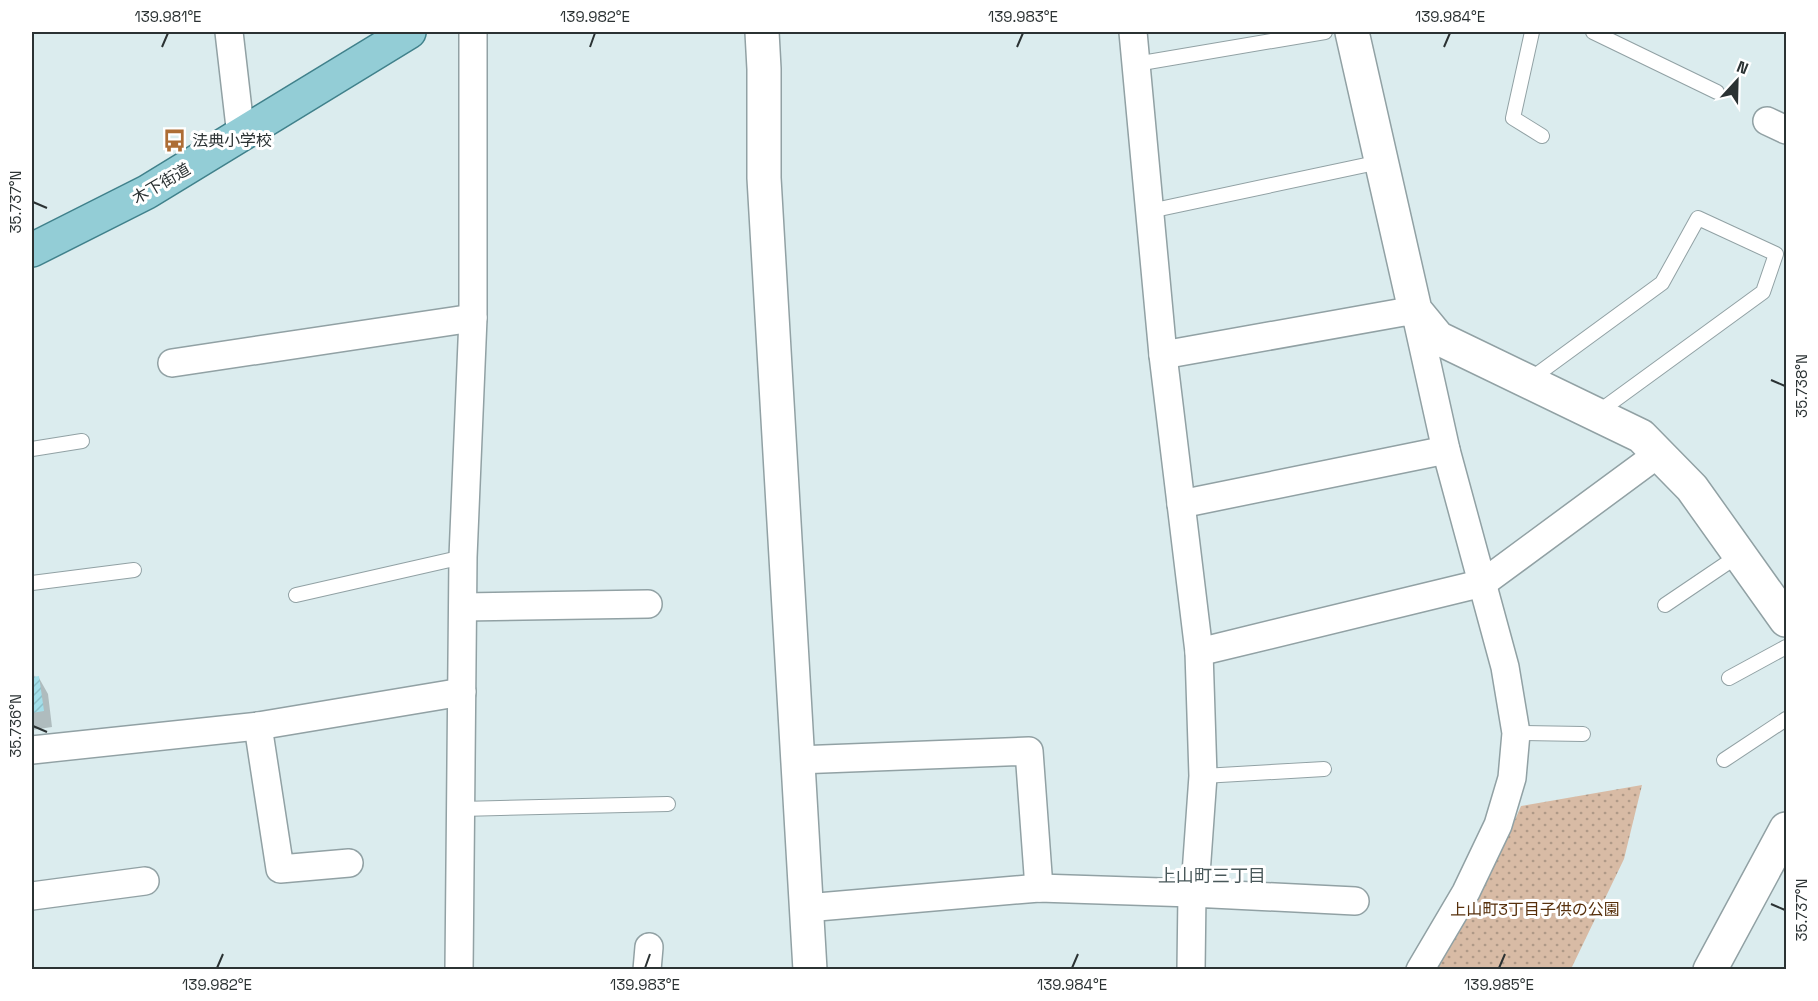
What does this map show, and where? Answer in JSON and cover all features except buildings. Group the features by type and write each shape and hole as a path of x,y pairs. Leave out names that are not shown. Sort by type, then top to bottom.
{"main road":[{"name":"木下街道","path":"32,250 147,192 409,32"}],"street":[{"path":"229,32 241,136"},
{"path":"459,969 463,557 473,318 473,32"},
{"path":"762,32 764,178 810,969"},
{"path":"1133,32 1163,355 1199,652 1203,776 1196,874 1192,893 1191,969"},
{"path":"1352,32 1446,450 1505,667 1516,733 1512,778 1498,825 1466,892 1420,969"},
{"path":"1163,355 1415,310"},
{"path":"1415,310 1438,338 1641,436 1692,488 1786,620"},
{"path":"172,363 473,318"},
{"path":"1181,504 1446,450"},
{"path":"1199,652 1483,582 1658,454"},
{"path":"462,607 648,603"},
{"path":"32,750 258,726 462,692"},
{"path":"258,726 279,869 349,863"},
{"path":"797,760 1029,751 1039,888"},
{"path":"1710,969 1786,829"},
{"path":"32,896 145,881"},
{"path":"806,909 1039,888 1355,901"}],"lane":[{"path":"1136,64 1325,32"},
{"path":"1532,32 1513,118 1542,136"},
{"path":"1593,32 1717,92"},
{"path":"1150,211 1380,162"},
{"path":"1528,381 1662,283 1698,218 1776,254 1763,292 1596,414"},
{"path":"32,449 82,441"},
{"path":"1665,605 1739,555"},
{"path":"296,595 463,557"},
{"path":"32,583 134,570"},
{"path":"1729,678 1786,647"},
{"path":"1724,760 1786,719"},
{"path":"1516,733 1583,734"},
{"path":"1203,776 1324,769"},
{"path":"461,809 668,804"}],"green space":[{"name":"上山町3丁目子供の公園","path":"1642,785 1624,859 1571,969 1434,970 1510,831 1521,806"}],"place":[{"name":"法典小学校","path":"174,140"}],"district":[{"name":"上山町三丁目","path":"1212,876"}]}
